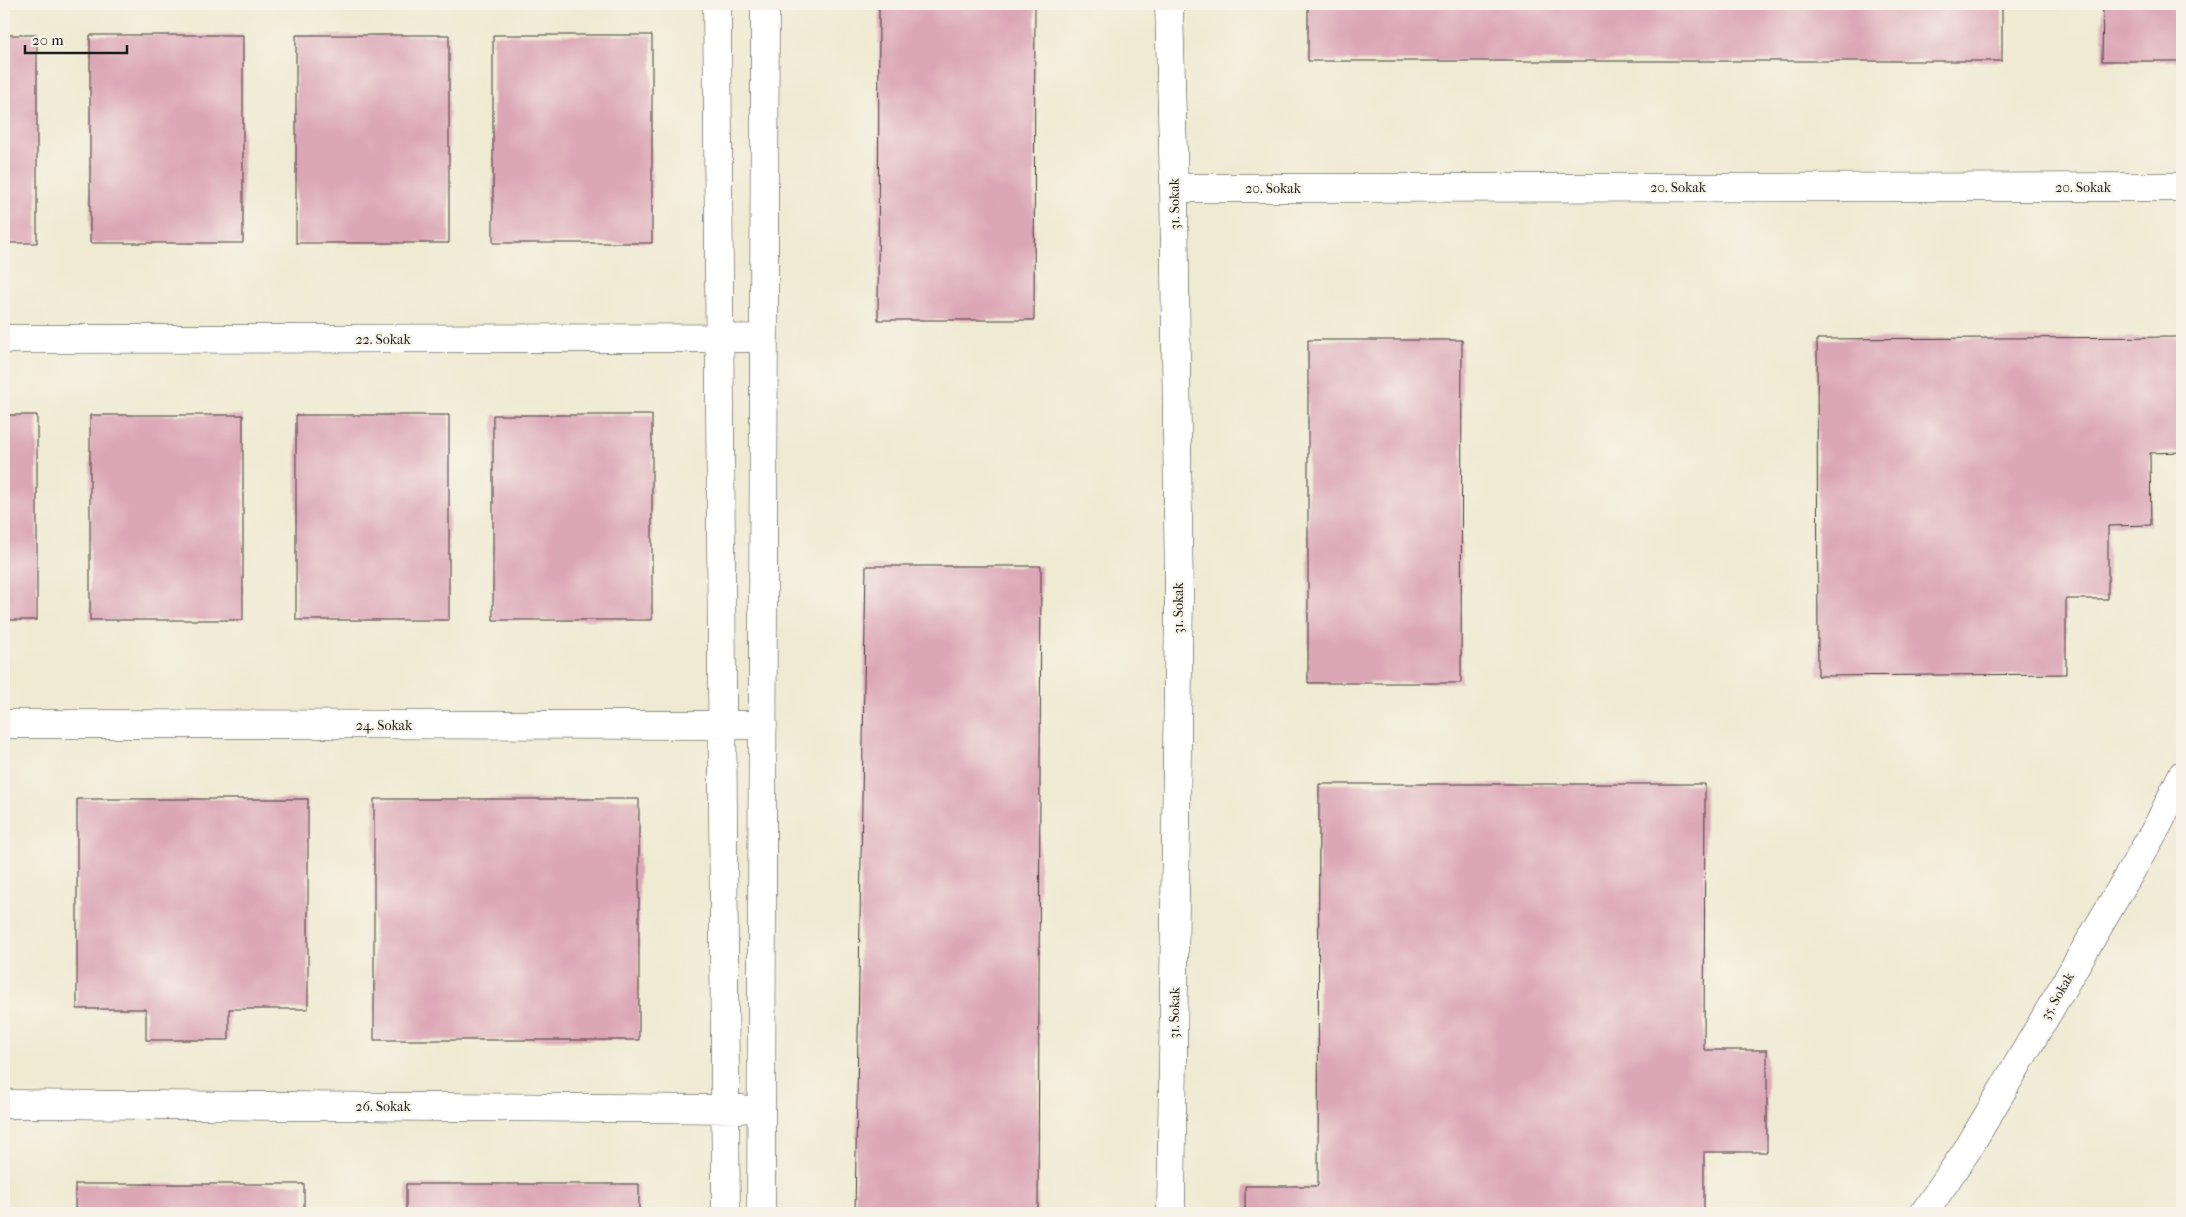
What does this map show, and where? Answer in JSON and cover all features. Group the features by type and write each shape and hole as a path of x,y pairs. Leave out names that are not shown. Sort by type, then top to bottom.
{"street":[{"path":"717,4 726,1213"},
{"path":"761,1213 764,725 764,4"},
{"name":"31. Sokak","path":"1169,4 1174,188 1179,596 1171,1213"},
{"name":"20. Sokak","path":"1174,188 2182,187"},
{"name":"22. Sokak","path":"4,339 763,338"},
{"name":"24. Sokak","path":"4,724 764,725"},
{"name":"35. Sokak","path":"1924,1213 1979,1130 2158,825 2182,775"},
{"name":"26. Sokak","path":"4,1104 762,1109"}],"building":[{"path":"879,4 1035,4 1034,320 878,320"},
{"path":"1308,4 2002,4 2002,61 1308,61"},
{"path":"2103,4 2182,4 2182,61 2102,61"},
{"path":"4,35 37,35 37,243 4,243"},
{"path":"90,35 243,35 243,243 90,243"},
{"path":"296,35 449,35 449,243 296,243"},
{"path":"493,35 652,35 652,243 493,243"},
{"path":"2182,337 2182,452 2150,453 2151,525 2108,526 2108,599 2066,599 2066,674 1818,676 1817,339"},
{"path":"1308,340 1462,340 1461,683 1308,683"},
{"path":"4,415 37,415 37,620 4,620"},
{"path":"90,415 243,415 243,620 90,620"},
{"path":"296,415 449,415 449,620 296,620"},
{"path":"493,415 652,415 652,620 493,620"},
{"path":"866,566 1041,566 1038,1213 855,1213"},
{"path":"1319,784 1705,784 1704,1050 1767,1050 1767,1152 1704,1152 1704,1213 1245,1213 1245,1186 1318,1186"},
{"path":"77,799 308,799 308,1009 229,1009 229,1040 146,1040 146,1009 77,1009"},
{"path":"374,799 639,799 639,1040 374,1040"},
{"path":"75,1184 304,1184 304,1213 75,1213"},
{"path":"406,1184 639,1184 639,1213 406,1213"}]}
